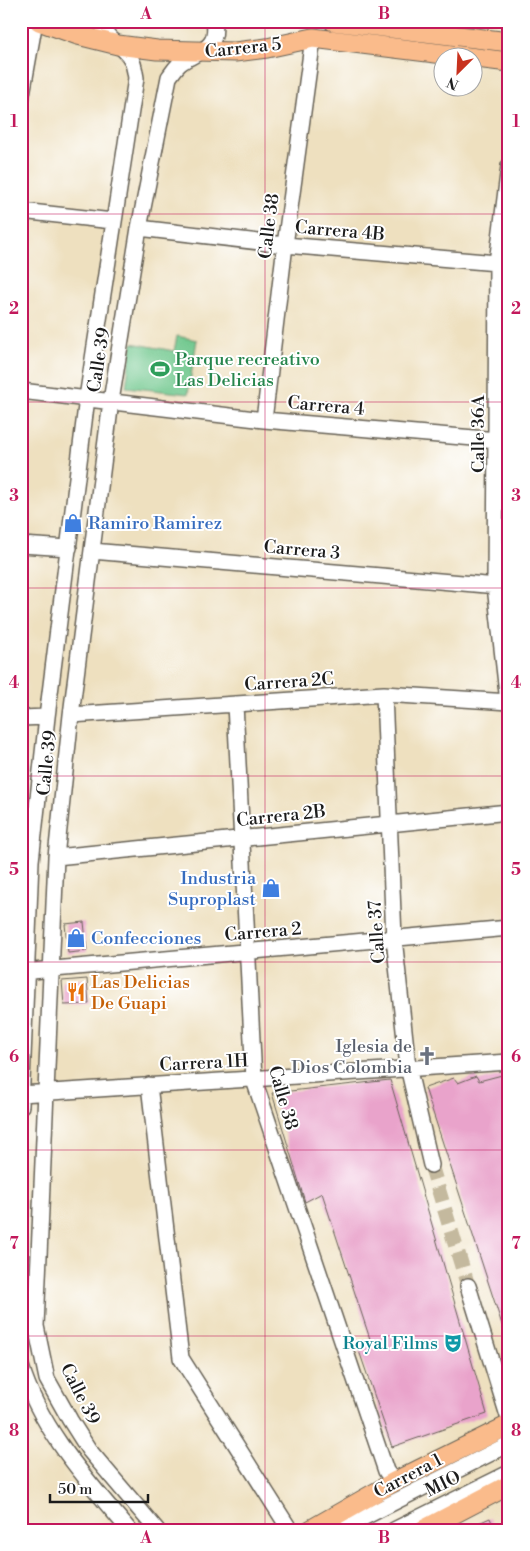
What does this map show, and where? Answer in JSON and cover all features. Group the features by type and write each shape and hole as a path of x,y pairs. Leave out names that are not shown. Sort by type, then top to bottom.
{"main road":[{"name":"Carrera 5","path":"39,21 78,35 118,45 158,50 202,53 267,48 313,38 509,62"},
{"path":"333,21 509,42"},
{"name":"Carrera 1","path":"310,1530 394,1482 509,1424"},
{"path":"424,1530 509,1485"}],"street":[{"path":"21,100 35,21"},
{"name":"Calle 39","path":"21,1106 26,862 47,717 87,398 136,78 131,57 108,38 103,28 103,21"},
{"path":"202,53 213,39 216,30 214,21"},
{"name":"Calle 38","path":"264,420 313,38"},
{"name":"Calle 39","path":"157,1530 89,1450 47,1379 36,1326 56,857 71,715 111,401 139,228 169,77 181,62 202,53"},
{"name":"Calle 36A","path":"509,166 503,264 502,586 509,702"},
{"path":"21,211 113,221"},
{"name":"Carrera 4B","path":"139,228 285,245 503,264"},
{"name":"Carrera 4","path":"21,391 264,420 503,440"},
{"path":"21,545 69,548"},
{"name":"Carrera 3","path":"92,551 502,586"},
{"name":"Carrera 2C","path":"71,715 384,694 509,702"},
{"name":"Calle 37","path":"384,694 394,938 408,1067 431,1165"},
{"name":"Calle 38","path":"235,704 254,1080 386,1471 394,1482"},
{"path":"21,718 47,717"},
{"name":"Carrera 2B","path":"56,857 509,812"},
{"name":"Carrera 2","path":"24,972 509,928"},
{"name":"Carrera 1H","path":"22,1094 254,1080 408,1067 509,1062"},
{"path":"150,1085 181,1358 290,1530"},
{"path":"468,1286 509,1419"},
{"path":"21,1366 29,1392 71,1460 129,1530"},
{"name":"MIO","path":"339,1530 509,1444"},
{"path":"71,1460 89,1450"},
{"name":"MIO","path":"394,1530 509,1473"}],"green space":[{"name":"Parque recreativo Las Delicias","path":"177,336 197,340 188,394 126,387 132,343 174,351"}],"building":[{"name":"Confecciones","path":"84,922 87,951 68,953 65,924"},
{"name":"Las Delicias De Guapi","path":"87,979 89,1004 64,1005 62,981"},
{"path":"502,1075 503,1085 509,1083 509,1340 507,1340 425,1088 454,1078 458,1083 476,1076 479,1081"},
{"path":"390,1080 487,1414 392,1447 357,1345 370,1339 322,1193 305,1202 272,1093"},
{"path":"490,1518 495,1530 463,1530"}],"tunnel":[{"path":"431,1165 468,1286"}],"place":[{"name":"Parque recreativo Las Delicias","path":"160,369"},
{"name":"Ramiro Ramirez","path":"73,523"},
{"name":"Industria Suproplast","path":"271,888"},
{"name":"Confecciones","path":"76,938"},
{"name":"Las Delicias De Guapi","path":"76,992"},
{"name":"Iglesia de Dios Colombia","path":"427,1056"},
{"name":"Royal Films","path":"453,1343"}]}
